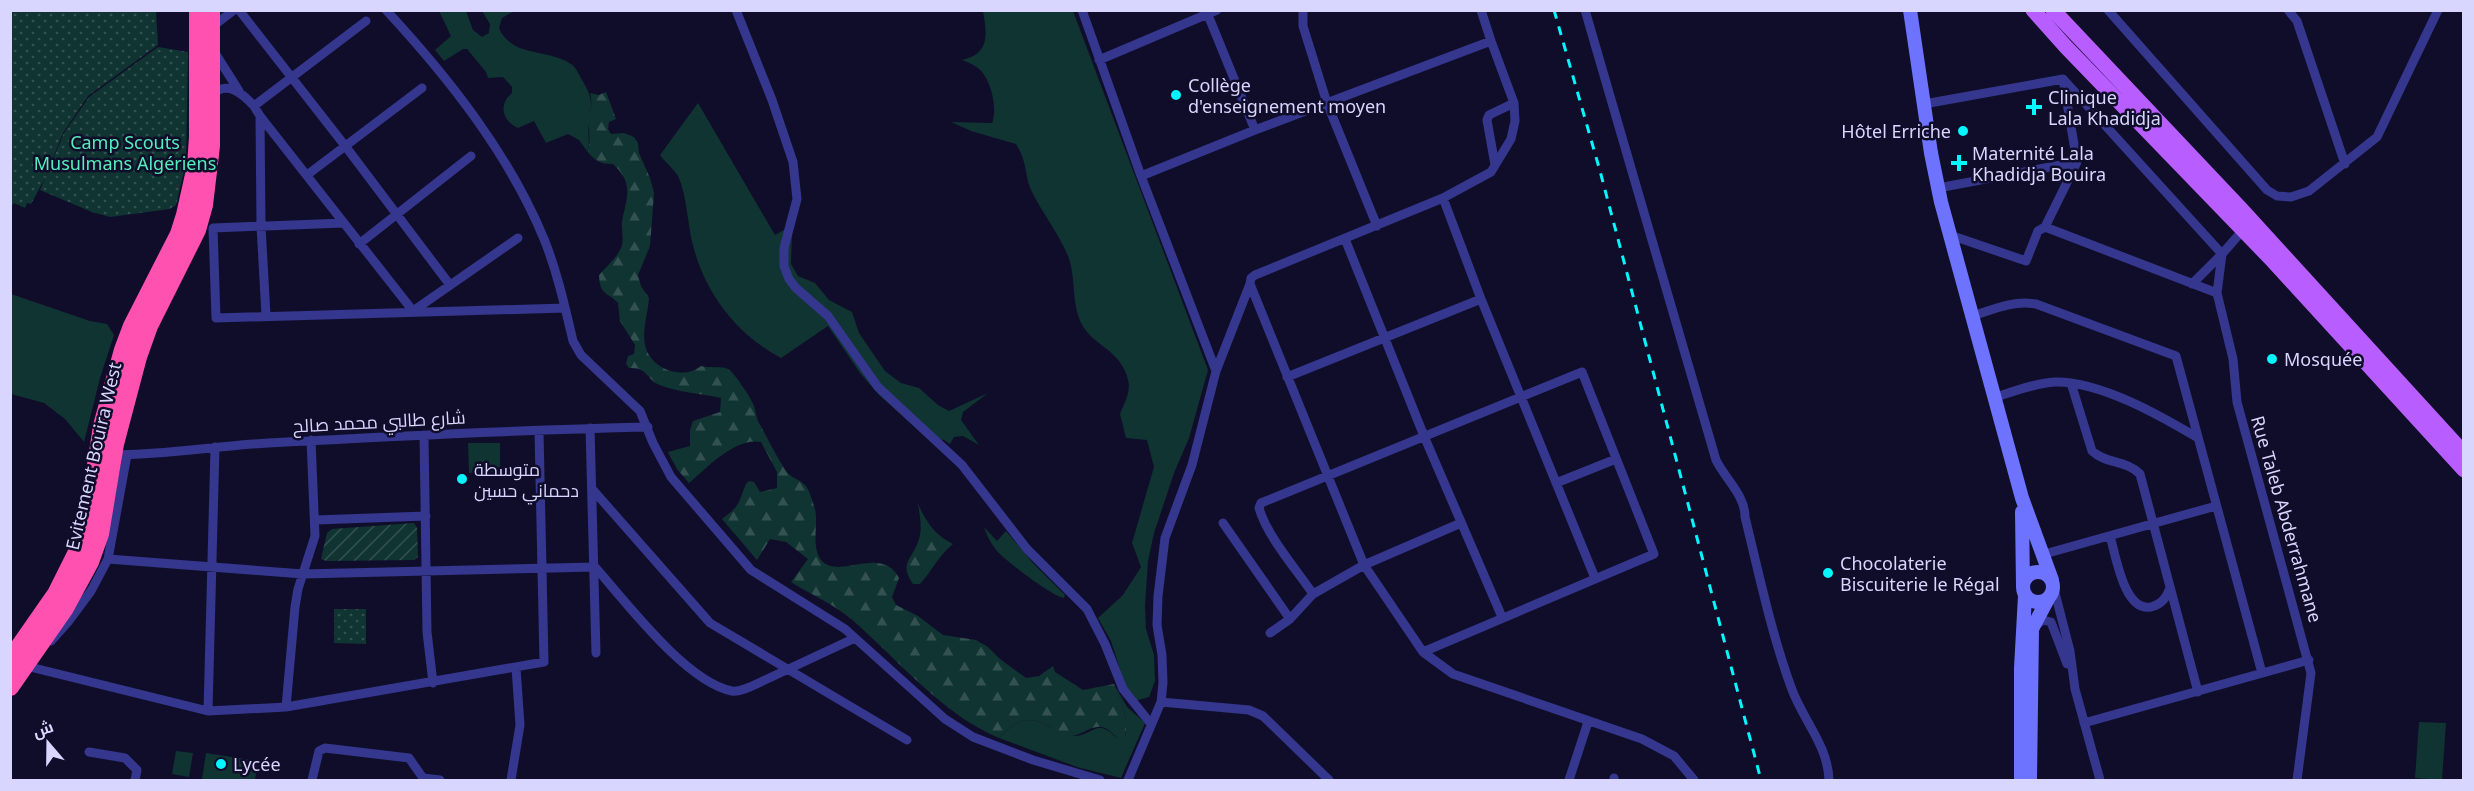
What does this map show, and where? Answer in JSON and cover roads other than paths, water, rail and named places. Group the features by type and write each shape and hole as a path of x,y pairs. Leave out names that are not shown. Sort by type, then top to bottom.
{"highway":[{"name":"Evitement Bouira West","path":"10,687 18,663 74,561 87,524 102,426 123,350 132,326 179,234 185,215 196,166 198,137 198,10"},
{"name":"Evitement Bouira West","path":"18,663 36,650 81,582 90,562 100,534 120,455 126,396 148,326 197,230 210,169 211,28"}],"main road":[{"path":"1910,10 1938,188 2022,498 2052,582 2052,595 2044,604 2032,629 2030,780"},
{"path":"2033,10 2082,64 2243,230 2463,470"},
{"path":"2053,10 2242,210 2463,453"},
{"path":"2022,498 2026,594"},
{"path":"2021,780 2021,668 2026,578 2034,572 2044,573 2052,582"},
{"path":"2026,594 2044,604"}],"street":[{"path":"234,10 211,28 216,57 342,223 413,311"},
{"path":"238,10 346,147 450,285"},
{"path":"386,10 442,74 502,158 544,240 573,341 581,355 633,403 648,427 653,443 671,477 751,570 834,622 945,719 973,736 1033,760 1100,780"},
{"path":"736,10 772,100 793,162 797,199 784,248 784,266 789,279 828,316 878,387 962,465 1027,549 1087,609 1105,644 1123,689 1152,724"},
{"path":"1082,10 1141,176 1216,371"},
{"path":"1303,10 1303,26 1327,103 1377,226"},
{"path":"1128,780 1161,702 1162,656 1157,625 1165,538 1192,465 1216,371 1251,278 1443,198 1480,180 1495,165 1511,139 1515,121 1514,103 1481,10"},
{"path":"1585,10 1716,460 1723,474 1739,494 1745,508 1745,517 1772,627 1791,688 1824,753 1829,780"},
{"path":"2288,10 2297,21 2345,164"},
{"path":"2111,12 2267,190 2277,196 2291,197 2309,191 2378,137 2438,10"},
{"path":"1100,60 1212,13 1256,130"},
{"path":"254,106 366,21"},
{"path":"1141,176 1491,41"},
{"path":"1924,104 2063,79"},
{"path":"1950,235 2026,261 2038,231 2044,227 2077,162 2063,79"},
{"path":"2044,227 2217,293 2222,254 2063,79"},
{"path":"212,95 222,88 240,91"},
{"path":"307,175 422,88"},
{"path":"1495,165 1488,115 1514,103"},
{"path":"260,116 261,226 266,315"},
{"path":"359,244 471,156"},
{"path":"1938,188 2077,162"},
{"path":"1443,198 1481,299 1595,578"},
{"path":"342,223 213,228 216,318 565,308"},
{"path":"2192,284 2243,230"},
{"path":"413,311 518,238"},
{"path":"1345,238 1424,436 1502,617"},
{"path":"1250,284 1364,566 1423,652 1453,674 1642,739 1674,756 1694,780"},
{"name":"Rue Taleb Abderrahmane","path":"2217,293 2234,358 2237,402 2309,660 2311,683 2297,780"},
{"path":"1287,377 1481,299"},
{"path":"1973,315 2009,304 2023,302 2036,304 2176,356 2262,673"},
{"path":"1313,594 1270,532 1259,507 1261,503 1582,372 1654,554 1423,652"},
{"path":"1996,397 2047,383 2071,383 2132,402 2198,438"},
{"path":"2071,383 2092,451 2098,457 2133,467 2140,474 2198,692"},
{"name":"شارع طالبي محمد صالح","path":"120,455 311,440 648,427"},
{"path":"590,428 596,653"},
{"path":"18,663 208,711 286,707 544,662 540,569 539,431"},
{"path":"424,435 427,632 433,683"},
{"path":"286,707 295,607 313,545 316,520 311,440"},
{"path":"208,711 210,566 215,447"},
{"path":"36,650 50,643 69,622 91,591 108,559 120,455"},
{"path":"1556,483 1616,459"},
{"path":"593,490 710,623 908,740"},
{"path":"2041,555 2216,506"},
{"path":"316,520 426,516"},
{"path":"1223,523 1290,619"},
{"path":"1270,633 1290,619 1313,594 1364,566 1461,523"},
{"path":"2110,536 2129,598 2137,606 2145,608 2157,605 2166,598 2170,588"},
{"path":"108,559 303,574 595,567"},
{"path":"595,567 671,652 706,679 731,690 740,691 855,638"},
{"path":"2052,582 2070,651 2075,689"},
{"path":"2044,604 2055,627 2075,689 2100,780"},
{"path":"2032,629 2043,620 2051,622"},
{"path":"2084,723 2309,660"},
{"path":"511,780 520,725 516,668"},
{"path":"1161,702 1250,710 1263,717 1329,780"},
{"path":"1569,780 1588,722"},
{"path":"312,780 318,752 325,748 409,758 422,779 440,780"},
{"path":"89,752 125,759 137,770 135,780"}],"railway":[{"path":"1554,10 1600,171 1761,780"}],"place":[{"name":"Collège d'enseignement moyen","path":"1176,95"},
{"name":"Clinique Lala Khadidja","path":"2034,107"},
{"name":"Hôtel Erriche","path":"1963,131"},
{"name":"Maternité Lala Khadidja Bouira","path":"1959,163"},
{"name":"Mosquée","path":"2272,359"},
{"name":"متوسطة دحماني حسين","path":"462,479"},
{"name":"Chocolaterie Biscuiterie le Régal","path":"1828,573"},
{"name":"Lycée","path":"221,764"}],"park label":[{"name":"Camp Scouts Musulmans Algériens","path":"125,152"}]}
